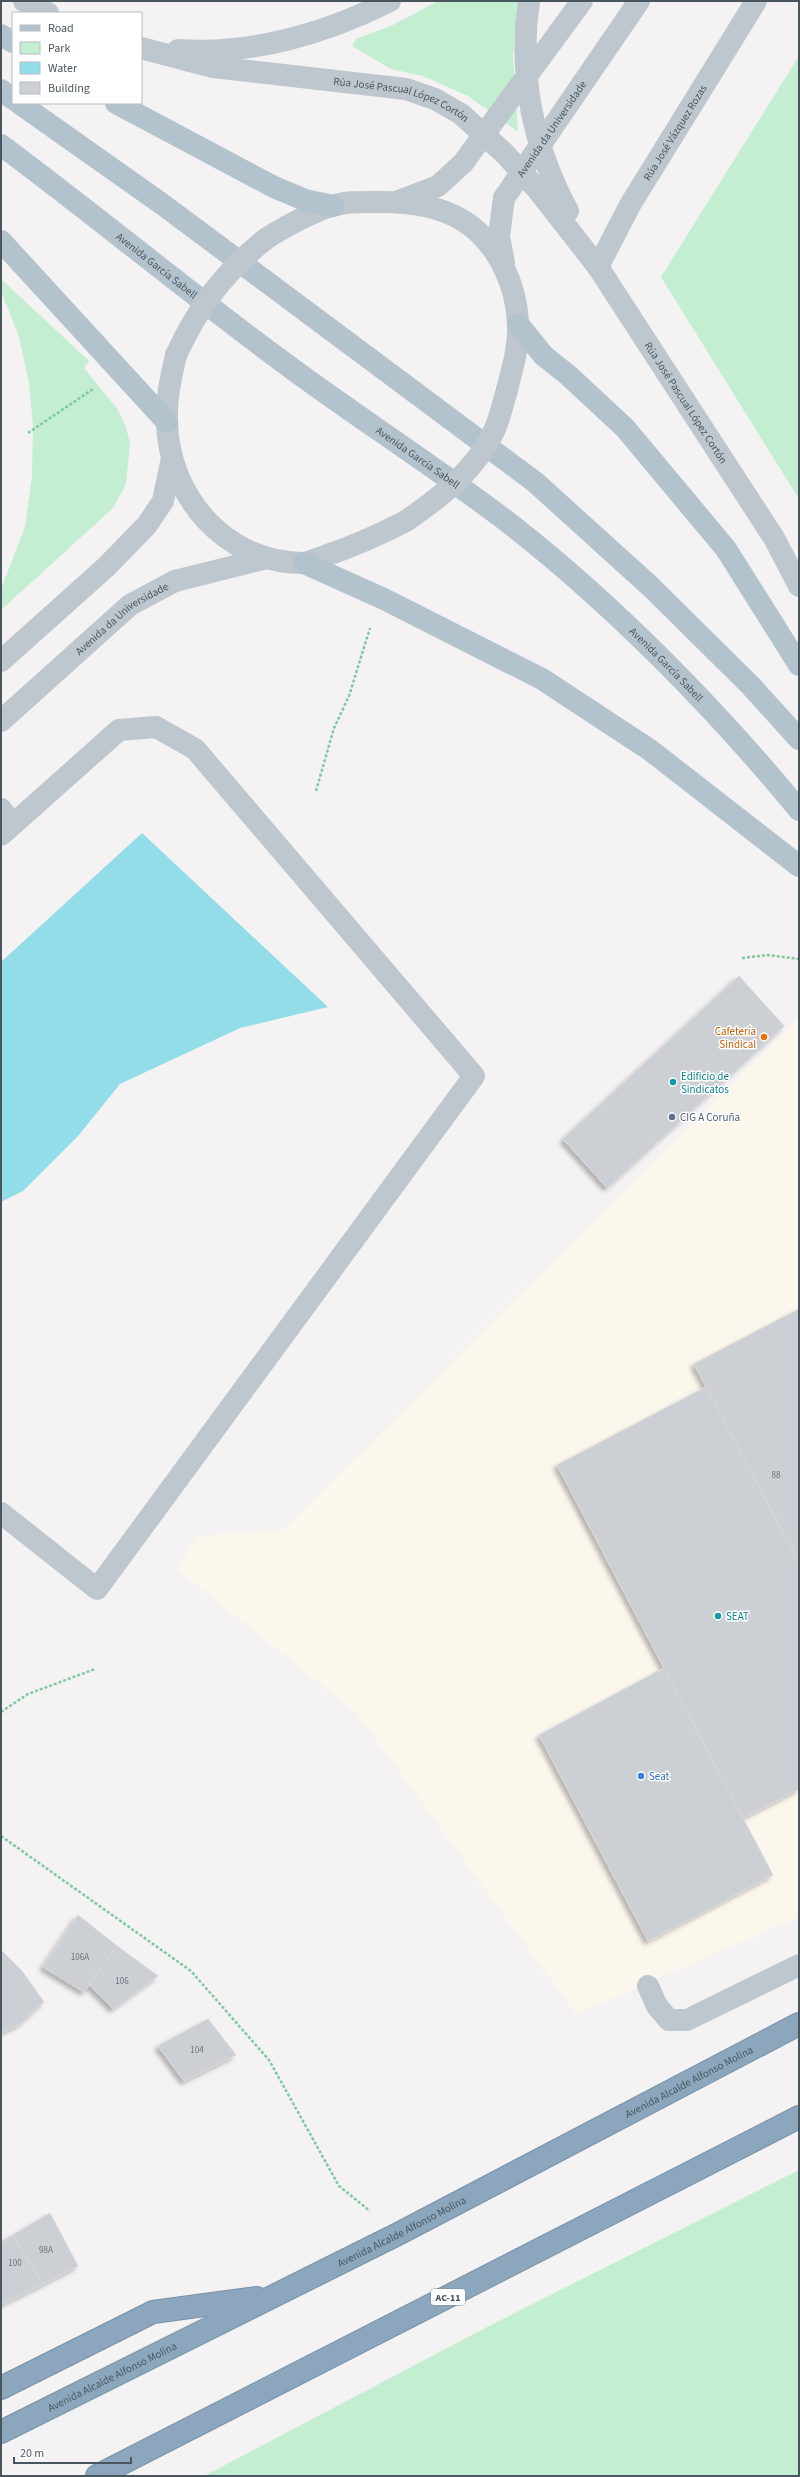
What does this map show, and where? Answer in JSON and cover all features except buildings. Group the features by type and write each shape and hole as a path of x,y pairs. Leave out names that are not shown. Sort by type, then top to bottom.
{"highway":[{"name":"Avenida Alcalde Alfonso Molina","path":"1,2432 398,2234 799,2024"},
{"name":"AC-11","path":"97,2476 799,2118"},
{"path":"1,2388 153,2312 274,2296"}],"main road":[{"path":"1,35 12,41"},
{"path":"1,90 12,98"},
{"path":"20,104 162,204 535,482 652,587 751,686 799,739"},
{"path":"118,104 274,187 305,200 333,206"},
{"name":"Avenida García Sabell","path":"1,145 288,366 509,523 572,575 714,713 799,810"},
{"path":"1,241 167,422"},
{"path":"518,324 544,356 568,375 625,428 721,542 799,665"},
{"path":"304,563 384,599 542,679 650,750 799,866"}],"street":[{"path":"24,1 46,12"},
{"name":"Rúa José Pascual López Cortón","path":"142,48 220,50 283,41 360,16 390,1"},
{"name":"Rúa José Pascual López Cortón","path":"529,1 525,27 527,82 534,129 555,187 598,267"},
{"path":"396,202 438,186 463,163 582,1"},
{"name":"Avenida da Universidade","path":"506,268 499,236 504,198 639,1"},
{"name":"Rúa José Vázquez Rozas","path":"598,267 630,205 756,1"},
{"name":"Rúa José Pascual López Cortón","path":"142,48 213,67 373,84 406,90 435,99 461,114 504,152 537,188 598,267 774,538 799,570"},
{"path":"362,202 396,202 432,208 462,220 483,238 506,268 514,293 518,324 517,350 507,390 495,428 480,456 461,479 432,503 406,521 367,541 304,563 267,558 236,544 210,526 184,493 172,458 167,422 169,388 176,355 191,324 216,286 242,258 267,238 295,220 333,206 362,202"},
{"path":"1,661 106,567 146,525 163,501 172,458"},
{"name":"Rúa José Pascual López Cortón","path":"774,538 799,586"},
{"name":"Avenida da Universidade","path":"1,721 130,605 175,581 267,558"},
{"path":"1,1513 97,1589 474,1076 195,749 156,727 119,730 5,823"},
{"path":"648,1986 657,2006 669,2020 687,2020 799,1965"}],"path":[{"path":"28,433 97,386"},
{"path":"316,791 334,728 349,696 370,627"},
{"path":"742,958 768,955 799,959"},
{"path":"1,1712 28,1694 95,1669"},
{"path":"1,1836 191,1971 269,2060 339,2186 398,2234"}],"shaded area":[{"path":"799,1017 799,1917 576,2014 356,1712 178,1570 196,1536 283,1530"}],"green space":[{"path":"438,1 519,1 513,55 518,132 468,96 423,76 391,69 352,46 356,39 393,25"},
{"path":"799,56 799,499 661,277"},
{"path":"1,279 89,361 84,368 118,410 126,428 130,443 126,484 113,508 1,610 1,589 25,527 32,476 33,427 29,382 18,334 1,291"},
{"path":"799,2170 799,2476 204,2476 489,2326"}],"water":[{"path":"142,833 328,1007 240,1028 120,1084 78,1136 23,1191 1,1202 1,962"}],"place":[{"name":"Cafetería Sindical","path":"764,1037"},
{"name":"Edificio de Sindicatos","path":"673,1082"},
{"name":"CIG A Coruña","path":"672,1117"},
{"name":"SEAT","path":"718,1616"},
{"name":"Seat","path":"641,1776"}]}
